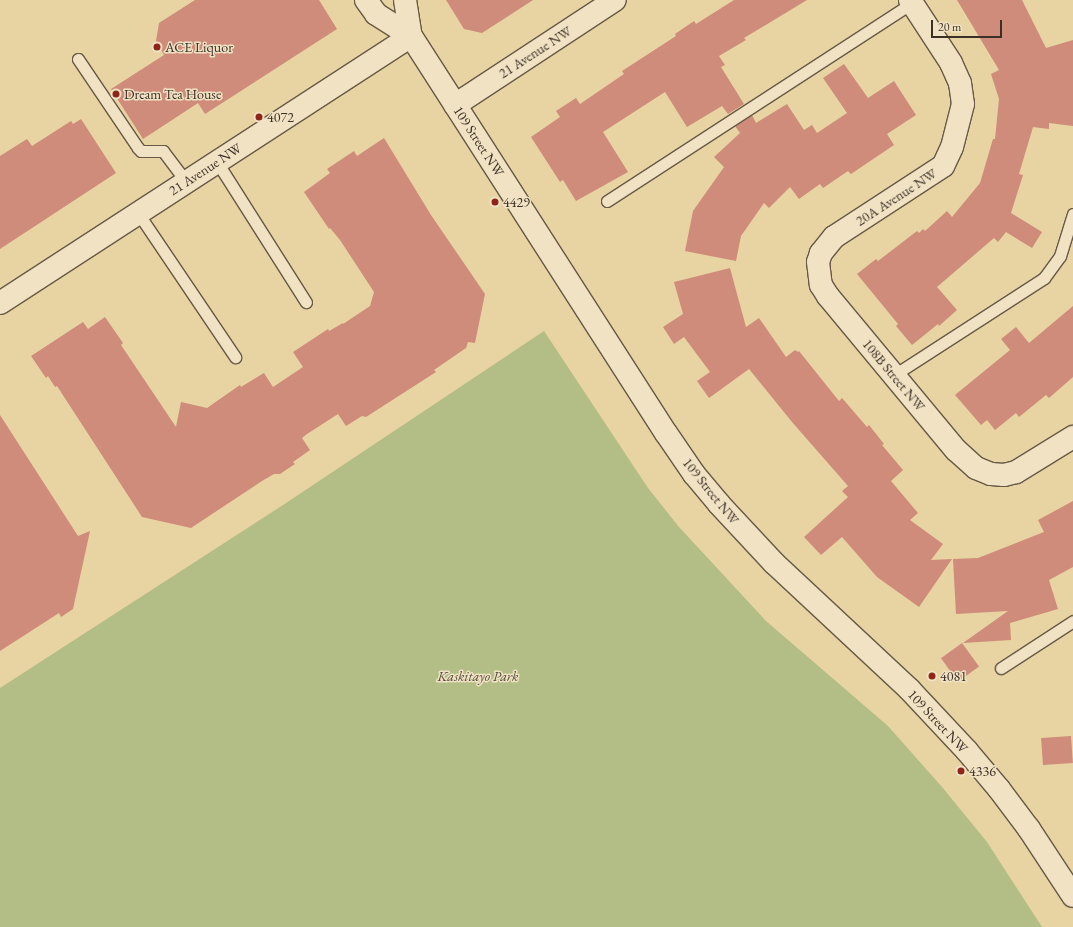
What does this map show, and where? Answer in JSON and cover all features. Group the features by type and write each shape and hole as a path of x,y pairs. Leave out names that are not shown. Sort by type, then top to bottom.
{"street":[{"name":"109 Street NW","path":"366,0 376,14 411,36"},
{"name":"109 Street NW","path":"405,0 411,36 666,433 694,474 719,504 774,563 871,652 939,720 999,789 1033,835 1073,896"},
{"name":"21 Avenue NW","path":"455,105 615,0"},
{"name":"20A Avenue NW","path":"818,262 827,244 837,234 943,166 952,147 959,122 963,99 957,74 911,2"},
{"name":"21 Avenue NW","path":"0,303 411,36"},
{"name":"108B Street NW","path":"818,262 821,285 828,296 956,450 976,468 991,474 1004,475 1016,472 1073,437"}],"lane":[{"path":"607,201 911,2"},
{"path":"78,59 138,148 141,151 163,151 186,182"},
{"path":"217,162 306,302"},
{"path":"138,213 235,357"},
{"path":"894,375 1044,278 1060,256 1073,214"},
{"path":"1001,668 1073,621"}],"green space":[{"name":"Kaskitayo Park","path":"544,331 648,488 679,527 766,621 888,726 942,787 987,842 1042,927 0,927 0,688 283,505"}],"building":[{"path":"195,0 319,0 337,29 205,114 198,103 143,139 111,89 164,55 156,41 159,23"},
{"path":"446,0 533,0 482,33 464,29"},
{"path":"734,0 807,0 744,38 746,40 719,56 725,65 721,67 744,104 728,114 722,106 687,127 665,92 603,132 628,172 576,201 563,180 560,182 531,137 560,117 556,111 576,98 580,104 624,74 622,71 676,36 675,34 694,21 696,24"},
{"path":"957,0 1022,0 1046,48 1073,40 1073,126 1049,123 1049,129 1033,127 1019,174 1023,175 1011,213 1042,232 1032,248 1006,232 998,242 994,238 937,287 957,310 939,326 938,324 912,345 896,326 898,324 857,274 876,259 878,261 917,231 919,233 923,229 925,231 947,211 952,217 980,183 993,139 995,139 999,99 991,74 999,70"},
{"path":"844,64 868,98 894,81 916,115 887,134 894,145 851,174 848,171 823,188 820,184 799,199 790,187 769,208 764,203 741,236 736,261 685,251 693,211 724,167 714,157 740,133 735,126 752,115 756,123 787,104 804,130 812,125 817,133 847,113 823,78"},
{"path":"81,119 116,173 0,249 0,156 27,139 32,146 71,121 73,124"},
{"path":"384,138 431,215 485,294 475,343 468,342 466,348 434,370 436,372 366,417 362,416 346,426 338,414 307,434 302,438 310,450 293,462 295,464 280,474 274,474 262,481 191,528 142,517 57,386 55,387 48,376 46,378 31,356 83,322 88,329 105,317 123,343 121,345 176,427 181,402 207,408 240,385 241,387 264,373 273,387 303,367 293,352 328,329 329,331 343,324 370,306 374,292 340,240 330,228 329,229 304,192 330,173 327,169 354,151 357,156"},
{"path":"730,268 746,327 759,318 786,357 795,350 798,352 799,351 839,401 842,398 867,427 869,425 884,444 882,445 903,470 891,481 918,513 910,520 943,544 931,560 952,559 919,607 877,577 842,537 821,555 804,537 848,497 842,491 848,486 792,422 749,369 709,398 697,381 710,372 684,337 674,344 663,327 683,314 674,282"},
{"path":"1073,306 1073,377 1049,398 1046,395 1019,417 1016,413 995,430 987,420 981,425 955,395 1010,350 1001,339 1016,327 1029,343"},
{"path":"0,415 78,536 90,531 73,609 61,617 59,613 0,651"},
{"path":"1073,501 1073,567 1049,580 1058,609 1010,623 1011,640 963,643 1008,611 956,614 953,559 978,558 1044,532 1038,520"},
{"path":"962,643 979,666 958,682 941,658"},
{"path":"1071,736 1073,763 1043,765 1041,738"}],"place":[{"name":"ACE Liquor","path":"157,47"},
{"name":"Dream Tea House","path":"116,94"},
{"name":"4072","path":"259,117"},
{"name":"4429","path":"495,202"},
{"name":"4081","path":"932,676"},
{"name":"4336","path":"961,771"}]}
